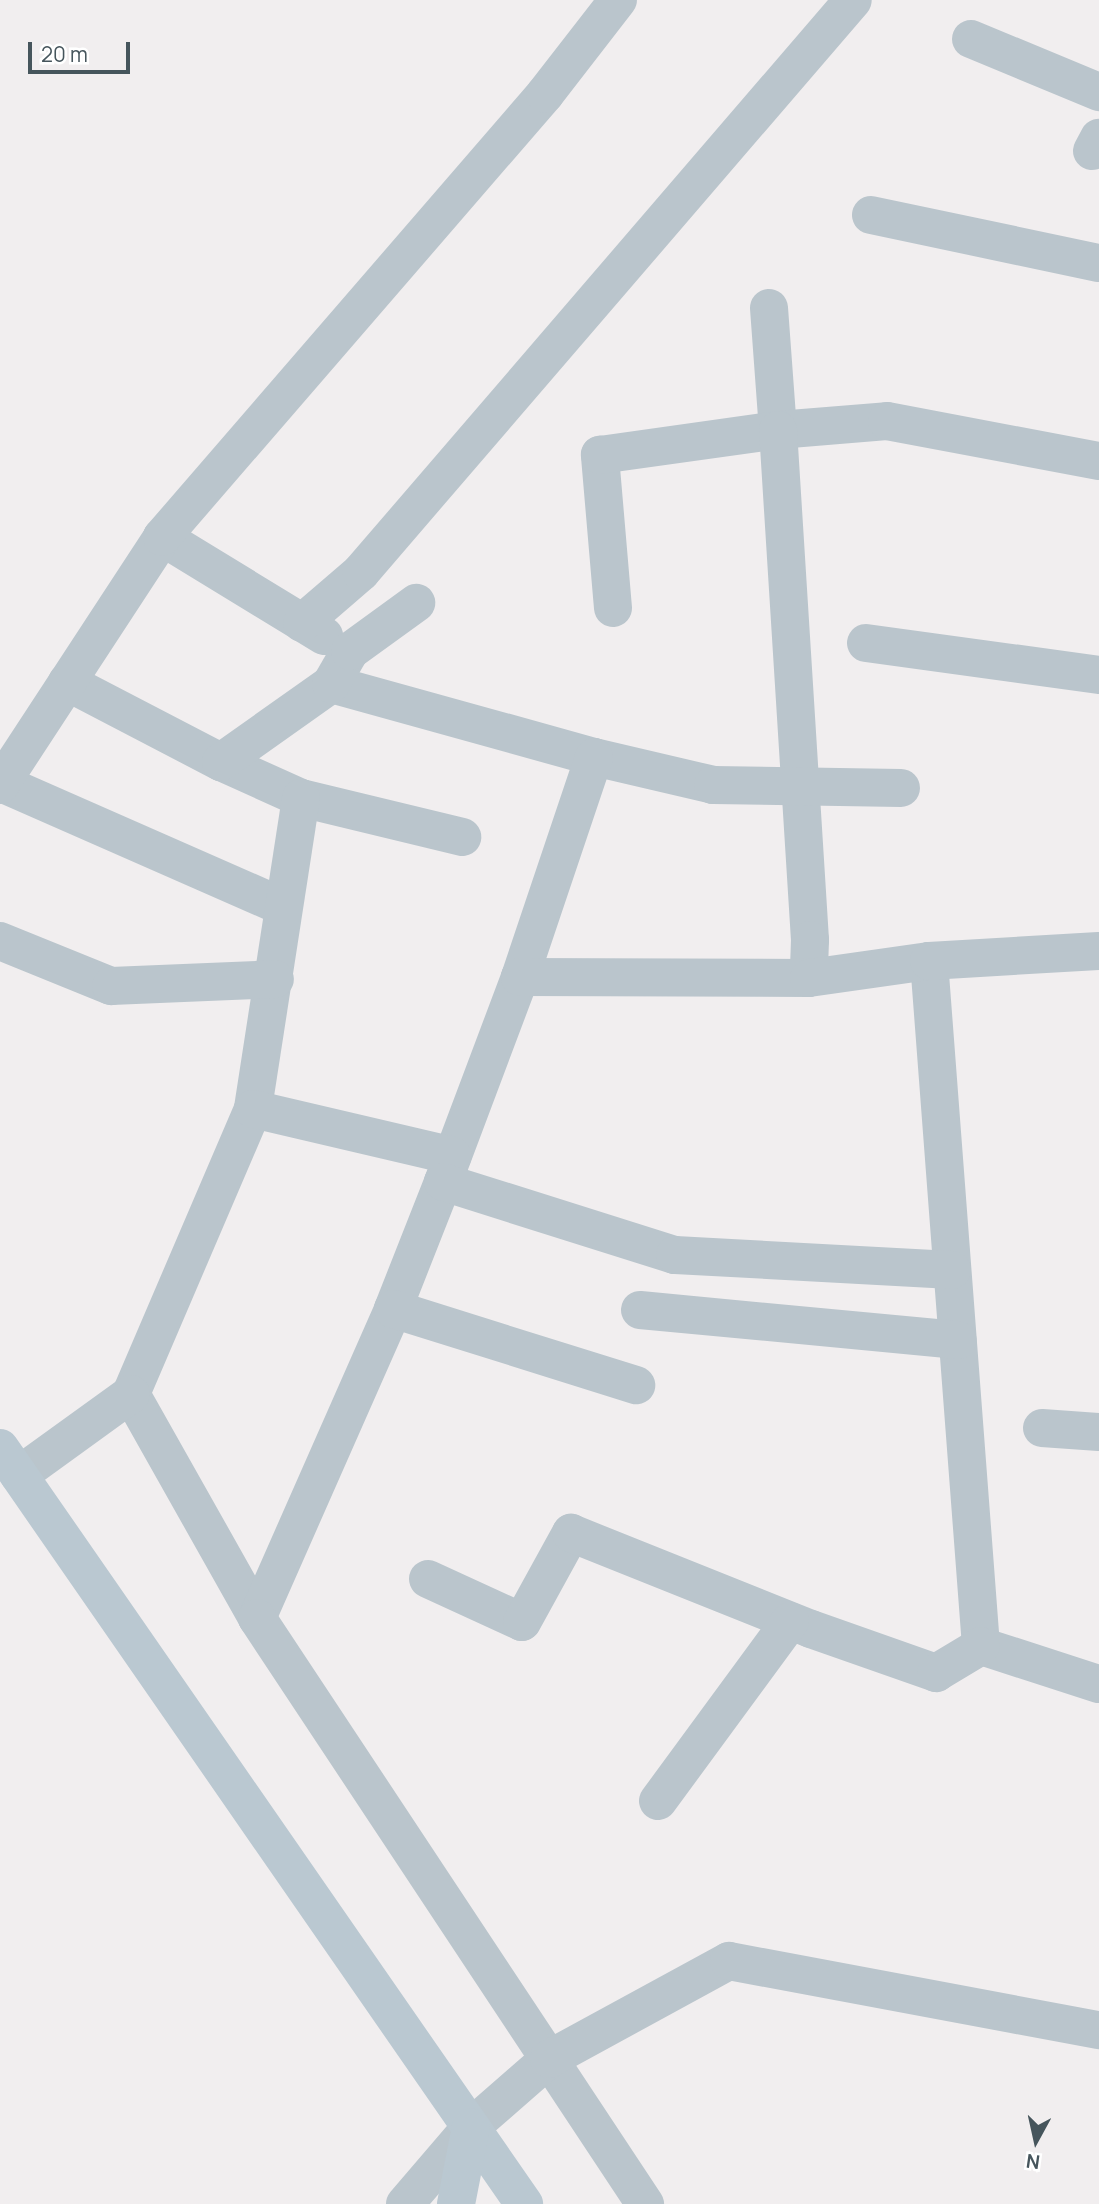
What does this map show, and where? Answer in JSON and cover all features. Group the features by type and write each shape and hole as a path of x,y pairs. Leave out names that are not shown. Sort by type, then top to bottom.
{"street":[{"path":"283,907 1,784 162,537 545,94 618,0"},
{"path":"302,623 361,572 849,8 853,0"},
{"path":"971,39 1099,92"},
{"path":"871,215 1099,263"},
{"path":"769,308 800,788 809,978"},
{"path":"613,608 600,455 778,430 887,421 1099,461"},
{"path":"162,537 350,651"},
{"path":"221,762 331,684 350,651 416,603"},
{"path":"866,643 1099,675"},
{"path":"67,682 221,762 301,798 462,837"},
{"path":"331,684 594,757 713,785 901,788"},
{"path":"257,1618 393,1309 448,1169 520,977 594,757"},
{"path":"301,798 253,1109 131,1394 9,1462 524,2204"},
{"path":"0,941 111,986 275,979"},
{"path":"520,977 809,978 929,961 1099,951"},
{"path":"929,961 981,1646"},
{"path":"253,1109 448,1169 675,1255 952,1269"},
{"path":"393,1309 636,1385"},
{"path":"640,1310 958,1340"},
{"path":"131,1394 257,1618 645,2204"},
{"path":"1042,1428 1099,1432"},
{"path":"428,1580 522,1622 571,1533 790,1621 936,1673 981,1646 1099,1684"},
{"path":"658,1801 790,1621"},
{"path":"405,2204 471,2126 549,2059 729,1961 1099,2030"},
{"path":"456,2204 471,2126"}]}
